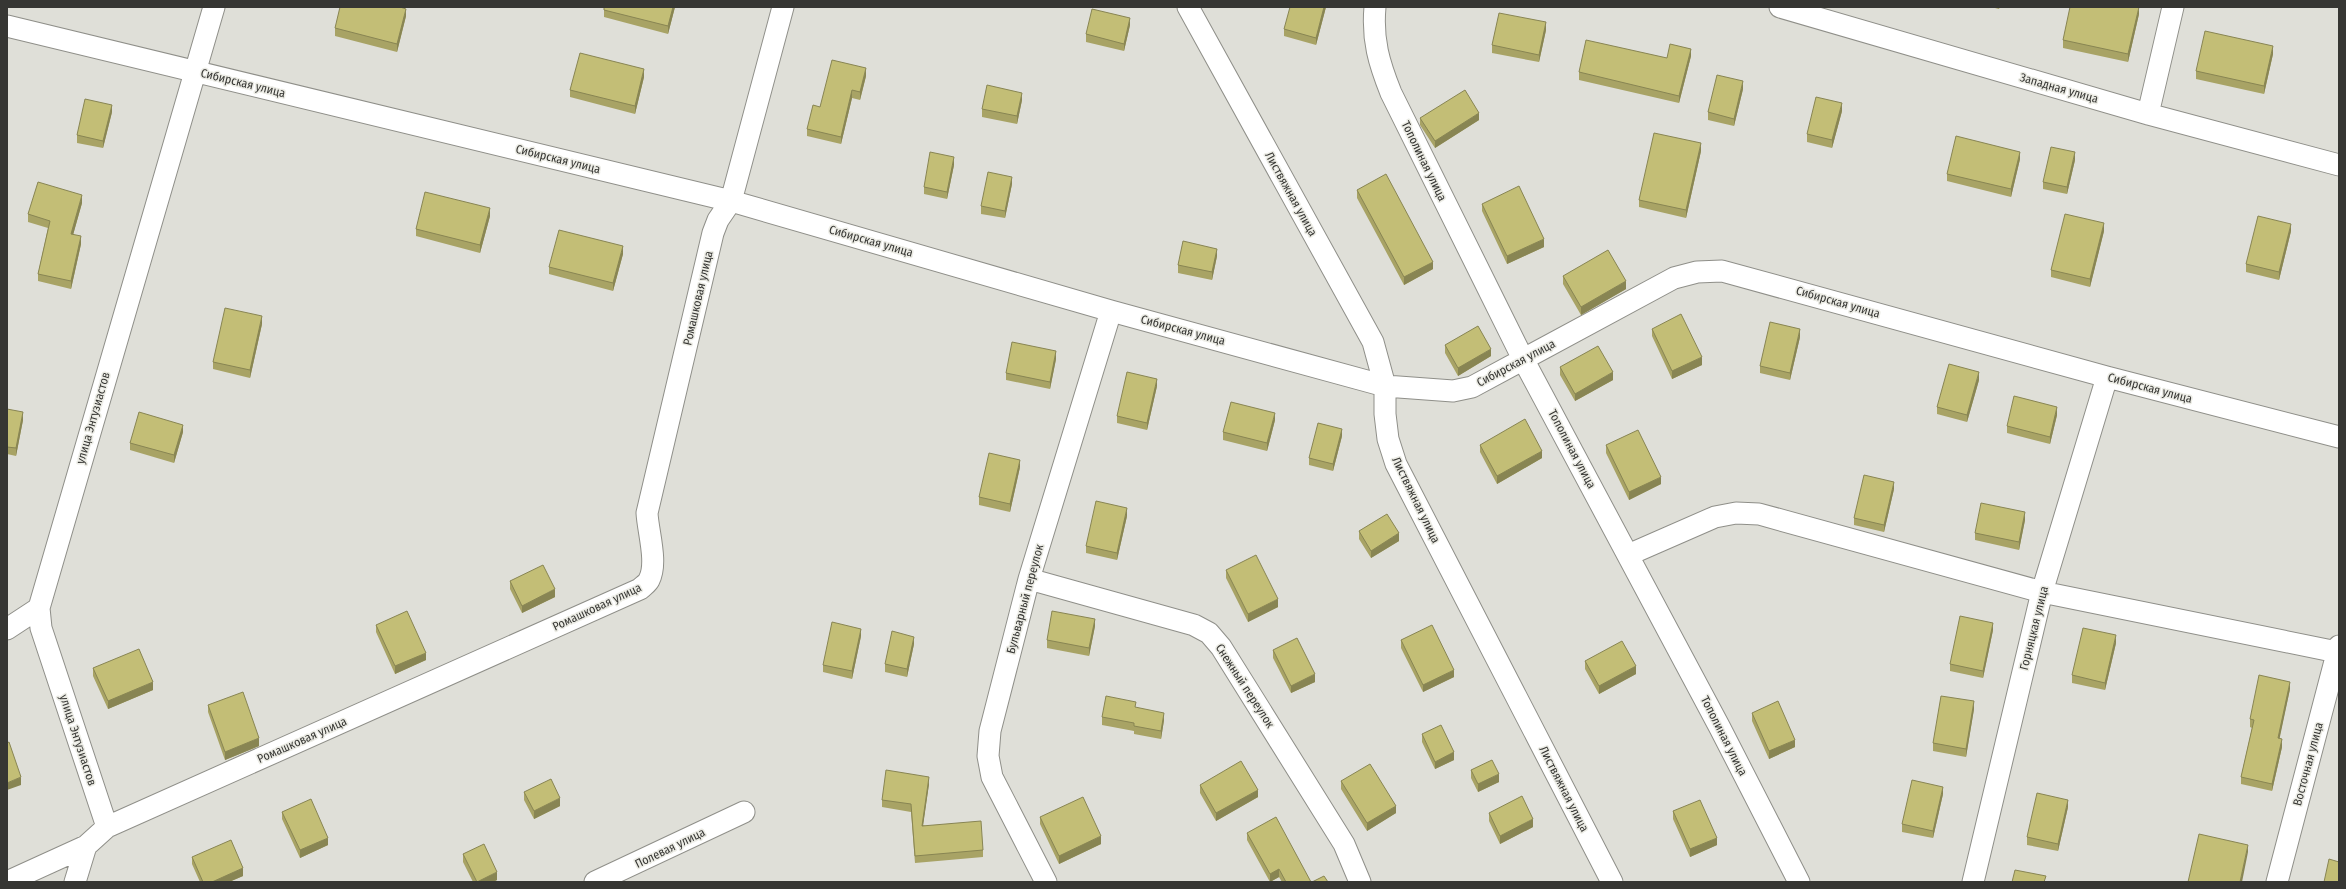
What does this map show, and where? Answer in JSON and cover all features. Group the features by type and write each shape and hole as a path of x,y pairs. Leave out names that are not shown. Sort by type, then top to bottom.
{"street":[{"name":"улица Энтузиастов","path":"107,827 41,628 39,608 214,7"},
{"name":"Ромашковая улица","path":"7,882 86,846 107,827 640,589 649,580 654,562 647,513 713,233 718,220 731,201 783,7"},
{"name":"Листвяжная улица","path":"1188,7 1373,342 1385,386 1385,414 1388,438 1396,464 1612,882"},
{"name":"Тополиная улица","path":"1374,7 1373,22 1377,59 1391,93 1523,359 1628,555 1799,882"},
{"name":"Западная улица","path":"1780,7 2148,114 2339,165"},
{"path":"2148,114 2173,7"},
{"name":"Сибирская улица","path":"7,26 731,201 1111,311 1385,386 1453,391 1472,386 1674,278 1697,272 1722,271 2107,377 2339,437"},
{"name":"Бульварный переулок","path":"1046,882 992,777 988,756 990,731 1029,579 1111,311"},
{"name":"Горняцкая улица","path":"1973,882 2042,592 2107,377"},
{"path":"1628,555 1715,517 1736,513 1759,514 2042,592 2338,649"},
{"name":"Снежный переулок","path":"1029,579 1194,625 1209,633 1221,647 1344,844 1360,882"},
{"path":"7,629 39,608"},
{"name":"Восточная улица","path":"2277,882 2338,649"},
{"name":"Полевая улица","path":"595,882 744,812"},
{"path":"75,882 86,846"}],"building":[{"path":"340,7 400,7 406,9 397,44 335,28"},
{"path":"604,7 673,7 668,26 604,10"},
{"path":"1290,7 1324,7 1316,38 1284,29"},
{"path":"2070,7 2139,7 2128,54 2063,40"},
{"path":"1092,9 1130,18 1124,44 1086,34"},
{"path":"1499,13 1546,22 1539,55 1492,45"},
{"path":"2205,31 2273,46 2264,86 2196,71"},
{"path":"1586,40 1667,58 1670,44 1691,49 1679,96 1579,72"},
{"path":"580,53 644,69 635,106 570,90"},
{"path":"832,60 866,68 860,92 852,90 841,137 807,129 813,105 820,107"},
{"path":"1717,75 1743,81 1734,119 1708,112"},
{"path":"987,85 1022,93 1017,116 982,109"},
{"path":"1465,90 1479,113 1435,141 1420,118"},
{"path":"1816,97 1842,103 1832,140 1807,134"},
{"path":"85,99 112,105 103,141 77,135"},
{"path":"1654,133 1701,143 1686,210 1639,200"},
{"path":"1956,136 2020,152 2011,189 1947,174"},
{"path":"2051,147 2075,152 2067,187 2043,182"},
{"path":"930,152 954,157 947,192 924,187"},
{"path":"988,172 1012,177 1005,211 981,206"},
{"path":"1386,174 1433,262 1404,277 1357,190"},
{"path":"38,182 82,195 71,234 81,236 71,281 38,274 50,221 28,214"},
{"path":"1519,186 1544,239 1507,256 1482,204"},
{"path":"425,192 490,208 480,245 416,229"},
{"path":"2065,214 2104,223 2090,279 2051,270"},
{"path":"2258,216 2291,224 2279,272 2246,264"},
{"path":"559,230 623,246 613,283 549,267"},
{"path":"1183,241 1217,249 1212,272 1178,265"},
{"path":"1608,250 1626,281 1581,307 1563,276"},
{"path":"225,308 262,316 250,370 213,362"},
{"path":"1681,314 1702,357 1672,371 1652,329"},
{"path":"1770,322 1800,329 1790,373 1760,366"},
{"path":"1478,326 1491,349 1458,368 1445,345"},
{"path":"1012,342 1056,351 1050,382 1006,373"},
{"path":"1598,346 1613,372 1575,394 1560,367"},
{"path":"1949,364 1979,372 1967,415 1937,407"},
{"path":"1127,372 1157,379 1147,423 1117,416"},
{"path":"2014,396 2057,407 2050,437 2007,426"},
{"path":"1231,402 1275,413 1267,443 1223,432"},
{"path":"7,409 23,412 16,448 7,447"},
{"path":"139,412 183,425 174,455 130,443"},
{"path":"1525,419 1542,451 1497,476 1480,445"},
{"path":"1318,423 1342,429 1333,464 1309,458"},
{"path":"1638,430 1661,477 1629,492 1606,445"},
{"path":"989,453 1020,460 1010,504 979,497"},
{"path":"1864,475 1894,482 1884,525 1854,518"},
{"path":"1096,501 1127,508 1117,553 1086,546"},
{"path":"1981,503 2025,512 2019,542 1975,533"},
{"path":"1387,514 1399,533 1371,551 1359,531"},
{"path":"1256,555 1278,599 1248,614 1226,570"},
{"path":"543,565 555,589 522,606 510,581"},
{"path":"407,611 426,653 395,666 376,625"},
{"path":"1052,611 1095,619 1089,648 1047,640"},
{"path":"1960,616 1993,623 1983,671 1950,664"},
{"path":"832,622 861,629 852,671 823,665"},
{"path":"1432,625 1454,670 1423,685 1401,640"},
{"path":"2083,628 2116,635 2105,683 2072,675"},
{"path":"892,631 914,637 907,669 885,664"},
{"path":"1297,638 1315,674 1291,686 1273,650"},
{"path":"1622,641 1636,666 1599,686 1585,661"},
{"path":"139,649 153,682 108,701 93,668"},
{"path":"2259,675 2290,682 2278,738 2282,739 2272,784 2241,777 2254,720 2250,719"},
{"path":"243,692 259,738 225,752 208,705"},
{"path":"1106,696 1136,702 1135,707 1164,713 1161,731 1134,726 1134,723 1102,717"},
{"path":"1941,696 1974,701 1966,749 1933,743"},
{"path":"1778,701 1795,740 1769,751 1752,713"},
{"path":"1441,725 1454,752 1435,762 1422,734"},
{"path":"9,742 21,777 7,783 7,743"},
{"path":"1492,760 1499,774 1478,784 1471,770"},
{"path":"1241,761 1258,790 1216,813 1200,785"},
{"path":"1370,764 1396,806 1367,823 1341,781"},
{"path":"886,770 929,777 922,826 981,821 983,850 915,856 911,804 882,800"},
{"path":"551,779 560,798 534,811 524,792"},
{"path":"1912,780 1943,787 1933,831 1902,824"},
{"path":"2037,793 2068,800 2058,844 2027,837"},
{"path":"1522,796 1533,819 1500,836 1489,813"},
{"path":"1083,797 1101,836 1059,856 1040,817"},
{"path":"311,799 328,838 300,850 282,812"},
{"path":"1700,800 1717,838 1690,849 1673,811"},
{"path":"1276,817 1311,882 1286,882 1279,869 1270,874 1247,833"},
{"path":"2199,834 2248,845 2240,882 2188,882"},
{"path":"231,840 243,868 212,882 203,882 192,857"},
{"path":"484,844 497,872 477,882 463,854"},
{"path":"2329,859 2339,862 2339,882 2324,882"},
{"path":"2015,870 2046,876 2044,882 2012,882"},
{"path":"1324,876 1328,882 1312,882"}]}
